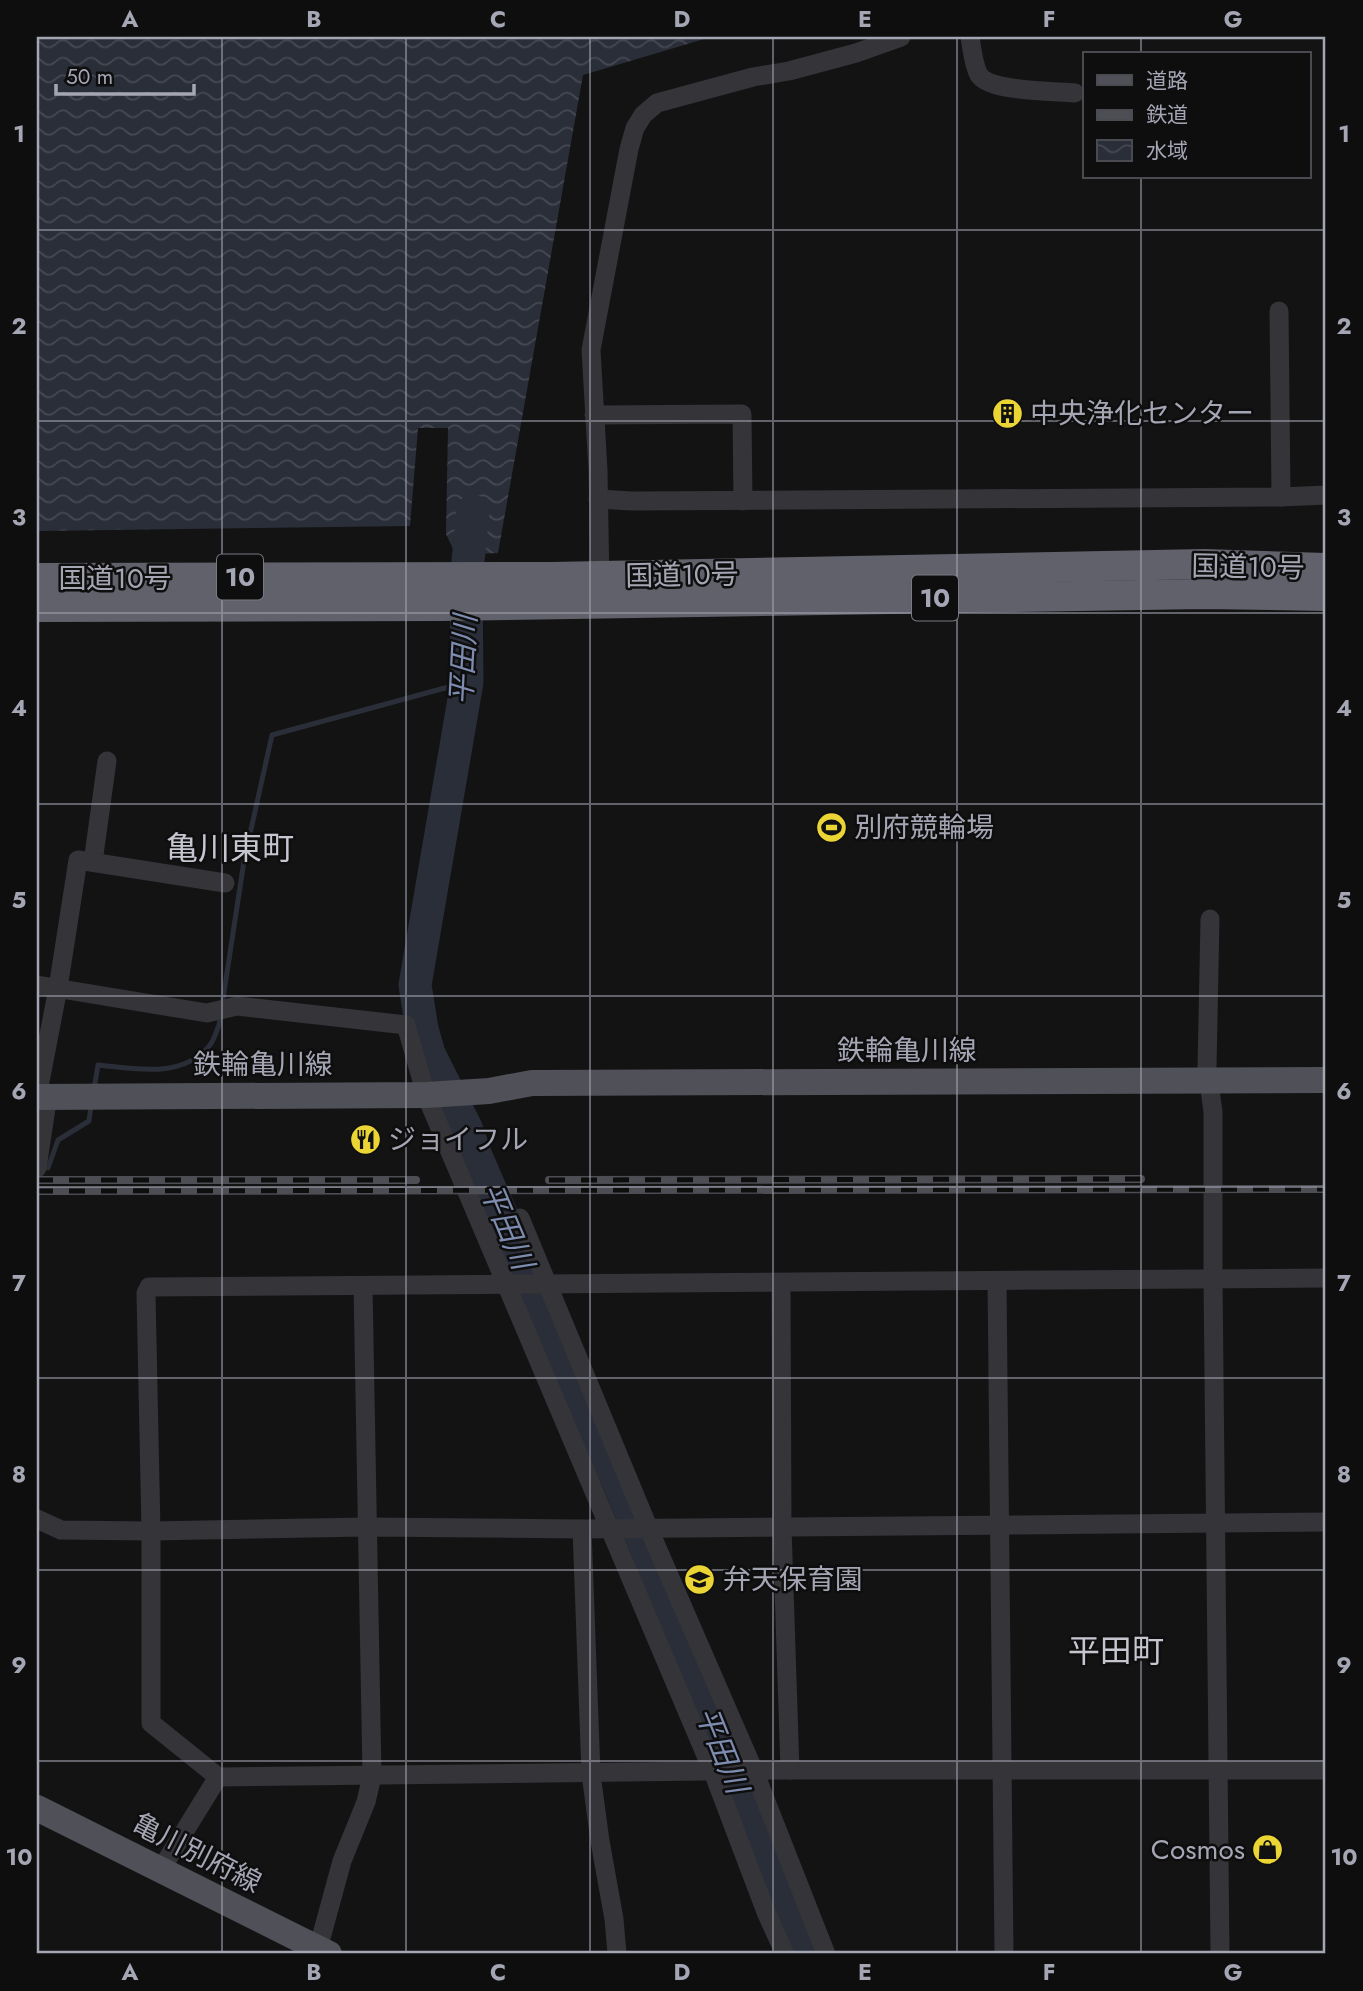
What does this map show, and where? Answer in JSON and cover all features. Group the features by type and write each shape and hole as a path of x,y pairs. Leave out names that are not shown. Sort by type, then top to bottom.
{"highway":[{"name":"国道10号","path":"37,607 440,606 548,591 1204,564 1326,568"},
{"name":"国道10号","path":"37,578 444,577 548,591"},
{"name":"国道10号","path":"600,590 1326,596"}],"main road":[{"name":"鉄輪亀川線","path":"37,1097 429,1095 489,1091 530,1097 1210,1087 1326,1080"},
{"name":"鉄輪亀川線","path":"1210,1087 1326,1094"},
{"name":"亀川別府線","path":"37,1808 323,1952"}],"street":[{"path":"600,590 598,470 591,350 635,128 643,115 657,103 752,77 802,68 901,37"},
{"path":"970,37 979,75 988,82 1000,86 1075,93"},
{"path":"1279,311 1281,497"},
{"path":"594,415 743,414 743,501"},
{"path":"598,499 743,501 1326,495"},
{"path":"93,862 107,761"},
{"path":"37,1168 46,1108 37,1097 58,988 78,860 225,883"},
{"path":"1210,919 1207,1068 1215,1189 1213,1278 1220,1954"},
{"path":"37,985 207,1013 237,1006 406,1025 429,1095 713,1772 766,1912 785,1954"},
{"path":"520,1218 648,1527 754,1771 826,1954"},
{"path":"1326,1278 149,1287 146,1293 151,1531 151,1723 218,1777 790,1770 1326,1770"},
{"path":"997,1281 1004,1954"},
{"path":"781,1283 782,1527 790,1770"},
{"path":"323,1952 342,1861 366,1802 372,1776 363,1286"},
{"path":"37,1518 61,1530 151,1531 366,1527 582,1529 1326,1522"},
{"path":"582,1529 591,1774 617,1954"},
{"path":"160,1871 218,1777"}],"water":[{"path":"37,37 711,37 583,75 498,553 456,555 446,534 448,428 418,428 410,526 37,531"}],"waterway":[{"name":"平田川","path":"473,511 466,581 467,682 415,985 422,1029 429,1054 466,1128 516,1253 654,1567 712,1728 808,1954"},
{"path":"94,1089 98,1065 143,1069 172,1067 199,1056 213,1041 219,1025 244,861 272,735 467,682"},
{"path":"48,1168 58,1140 89,1121 91,1106"}],"railway":[{"path":"549,1180 1141,1179"},
{"path":"37,1180 416,1180"},
{"path":"37,1191 1326,1189"}],"place":[{"name":"中央浄化センター","path":"1007,413"},
{"name":"別府競輪場","path":"831,827"},
{"name":"ジョイフル","path":"365,1139"},
{"name":"弁天保育園","path":"700,1579"},
{"name":"Cosmos","path":"1268,1849"}],"district":[{"name":"亀川東町","path":"230,848"},
{"name":"平田町","path":"1116,1651"}]}
